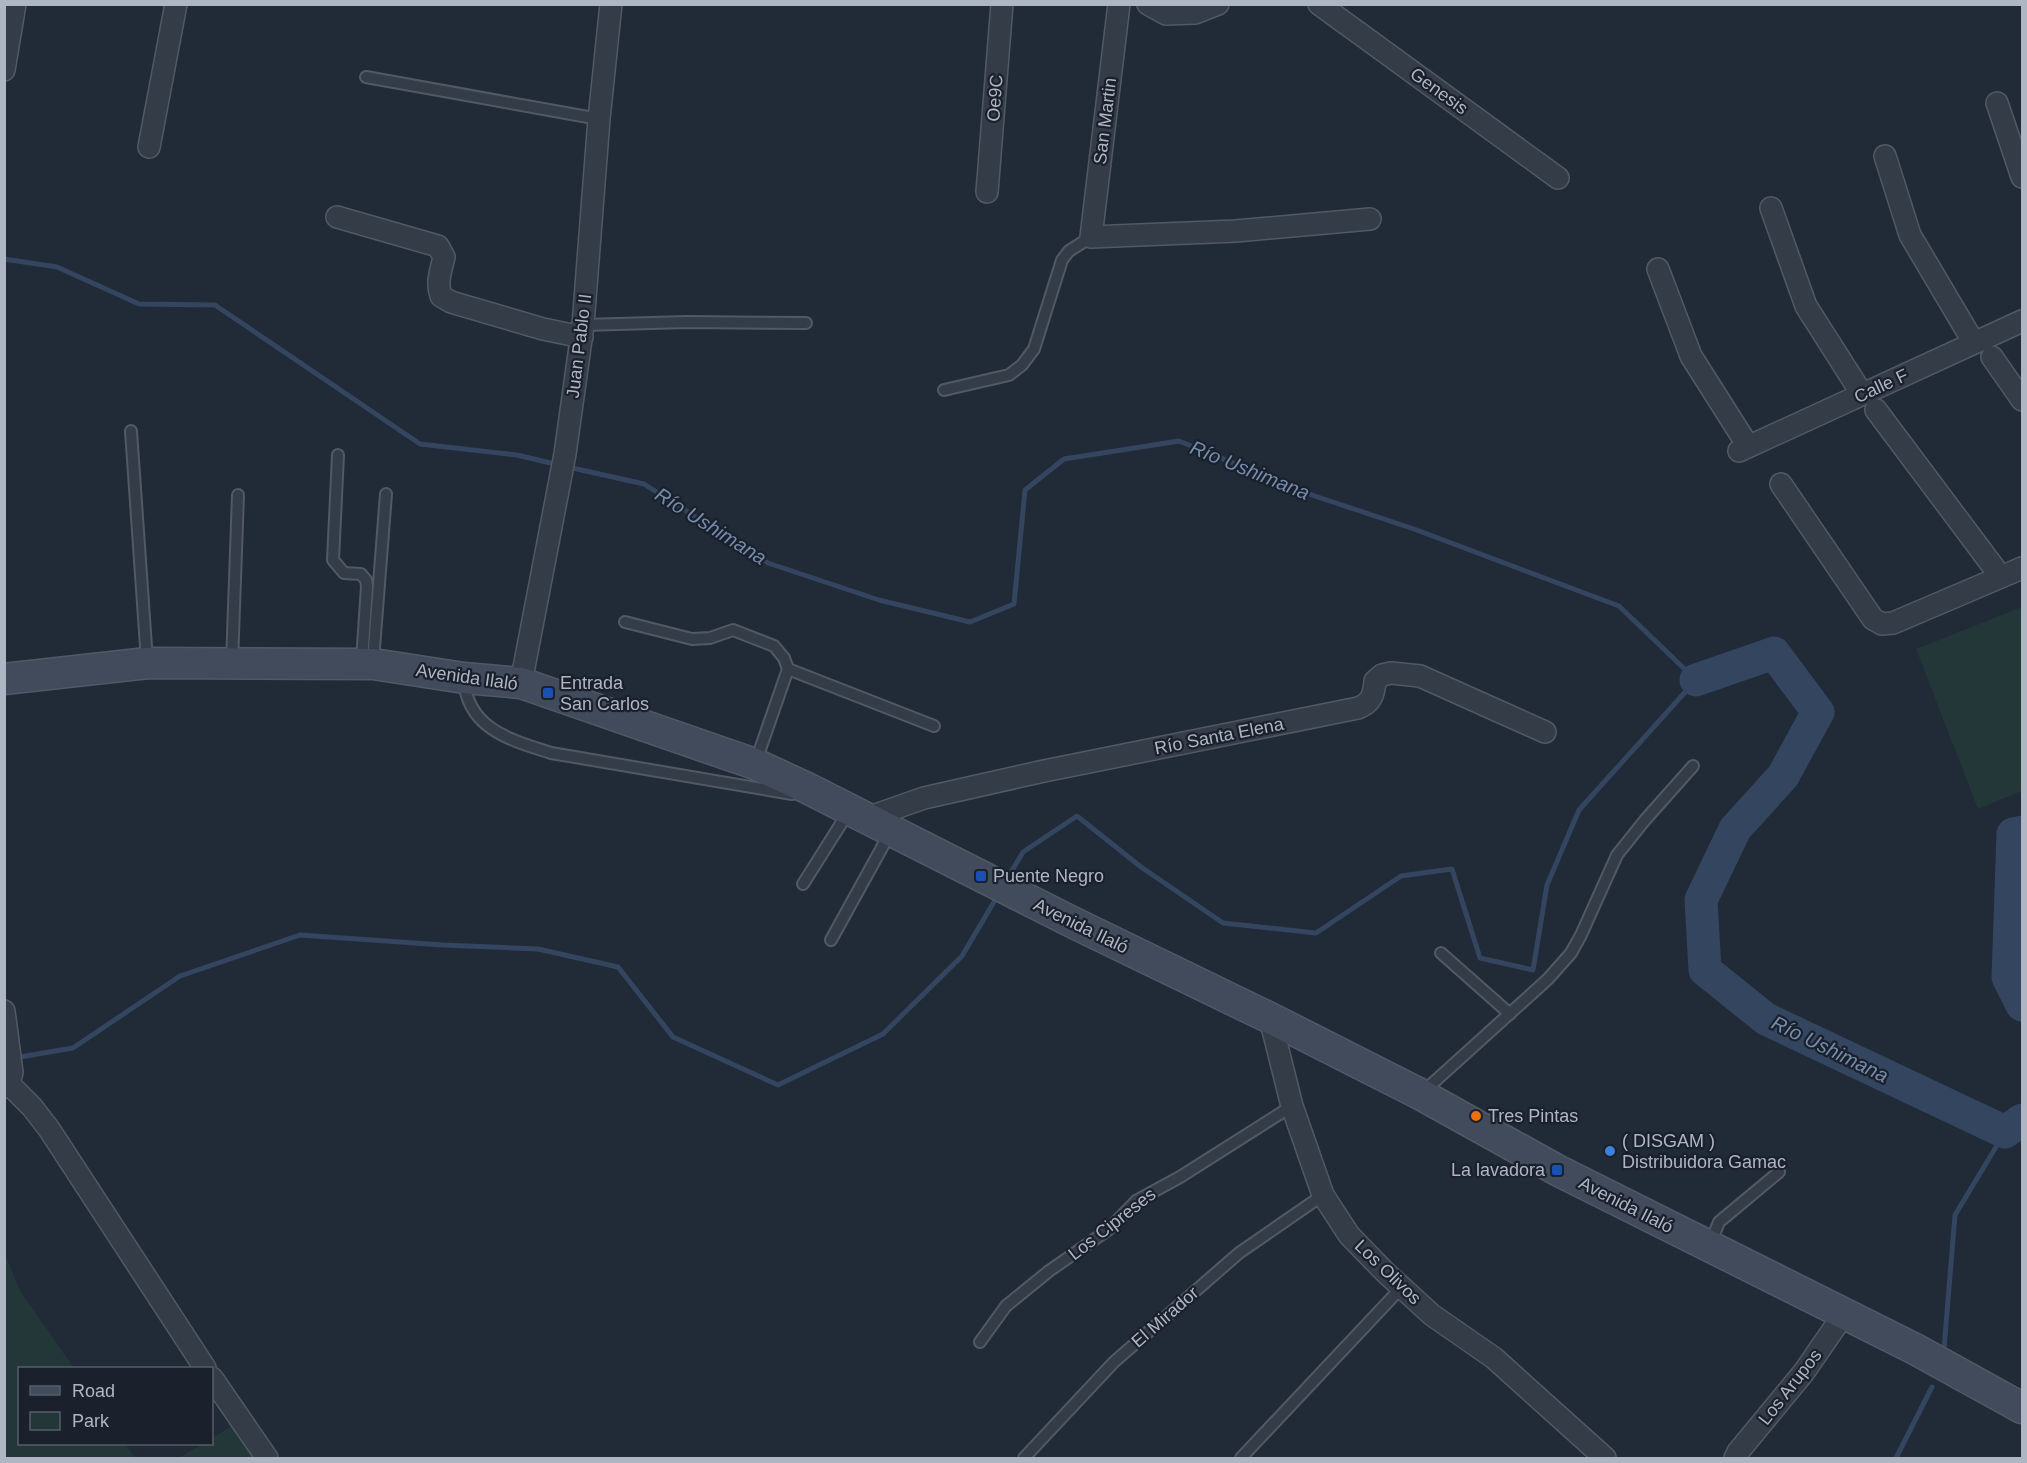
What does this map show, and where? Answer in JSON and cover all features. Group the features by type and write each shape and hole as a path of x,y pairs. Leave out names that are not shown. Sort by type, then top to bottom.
{"main road":[{"name":"Avenida Ilaló","path":"4,679 147,663 367,664 464,678 521,683 755,764 1270,1018 1420,1095 1557,1170 1915,1349 2022,1408"}],"street":[{"path":"4,70 15,4"},
{"path":"148,147 176,4"},
{"name":"Juan Pablo II","path":"521,683 566,454 583,331 599,119 611,4"},
{"name":"Oe9C","path":"987,192 1002,4"},
{"name":"San Martin","path":"1091,237 1119,4"},
{"path":"1148,4 1166,14 1195,12 1218,4"},
{"name":"Genesis","path":"1319,4 1558,178"},
{"path":"1997,103 2022,177"},
{"path":"1885,156 1912,239 1974,343"},
{"path":"1771,208 1806,306 1862,394"},
{"path":"337,217 438,246 444,257 438,288 441,296 452,302 543,328 583,331"},
{"path":"1091,237 1236,231 1370,219"},
{"name":"Calle F","path":"1658,269 1690,356 1743,449 2022,321"},
{"path":"1992,357 2022,400"},
{"path":"1876,410 2001,577"},
{"path":"1781,484 1873,619 1882,624 1893,623 2022,568"},
{"name":"Río Santa Elena","path":"860,815 1033,774 1358,708 1368,704 1374,693 1375,681 1382,675 1391,673 1420,676 1545,732"},
{"path":"4,1011 9,1081 49,1129 204,1367"},
{"name":"Los Olivos","path":"1270,1018 1292,1106 1323,1195 1349,1235 1432,1315 1494,1358 1605,1458"},
{"name":"Los Arupos","path":"1735,1458 1804,1372 1844,1314"},
{"path":"213,1379 267,1458"}],"lane":[{"path":"366,77 599,119"},
{"path":"945,390 1009,375 1022,364 1034,349 1062,260 1069,251 1091,237"},
{"path":"583,331 687,322 806,323"},
{"path":"131,430 147,663"},
{"path":"338,455 333,560 344,573 361,574 366,580 367,664"},
{"path":"367,664 386,494"},
{"path":"232,663 238,495"},
{"path":"625,622 692,639 710,638 733,630 774,646 784,658 788,669 755,764"},
{"path":"788,669 934,726"},
{"path":"464,678 465,691 471,707 498,735 551,753 860,815"},
{"path":"1420,1095 1548,979 1571,953 1617,855 1694,766"},
{"path":"803,884 860,815"},
{"path":"831,940 860,815"},
{"path":"1441,952 1510,1014"},
{"name":"Los Cipreses","path":"980,1342 1006,1305 1039,1278 1108,1230 1136,1201 1292,1106"},
{"path":"1708,1247 1719,1222 1779,1172"},
{"name":"El Mirador","path":"1024,1458 1123,1354 1239,1253 1323,1195"},
{"path":"1241,1458 1402,1287"}],"green space":[{"path":"2022,607 2022,791 1978,809 1916,649"},
{"path":"5,1254 20,1291 73,1367 18,1367 18,1445 126,1445 136,1458 5,1458"},
{"path":"232,1426 258,1458 178,1458 201,1445 213,1445 213,1437"}],"waterway":[{"name":"Río Ushimana","path":"4,259 57,267 139,304 215,305 420,444 517,455 559,465"},
{"name":"Río Ushimana","path":"568,467 644,484 768,563 879,600 970,622 1014,604 1025,490 1064,459 1179,441 1312,495 1414,529 1619,606 1696,680 1579,810 1547,885 1533,970 1480,958 1452,869 1401,876 1316,933 1223,923 1141,867 1077,816 1023,852 1007,879"},
{"name":"Río Ushimana","path":"1696,680 1774,653 1818,712 1783,776 1735,829 1701,900 1705,970 1766,1019 2005,1132 2022,1120"},
{"name":"Río Ushimana","path":"2022,832 2013,834 2008,977 2022,1005"},
{"path":"14,1058 73,1048 180,976 300,935 538,949 618,967 673,1037 778,1085 883,1034 962,956 998,895"},
{"path":"1944,1349 1955,1215 2005,1132"},
{"path":"1896,1458 1932,1387"}],"place":[{"name":"Entrada San Carlos","path":"548,693"},
{"name":"Puente Negro","path":"981,876"},
{"name":"Tres Pintas","path":"1476,1116"},
{"name":"( DISGAM ) Distribuidora Gamac","path":"1610,1151"},
{"name":"La lavadora","path":"1557,1170"}]}
